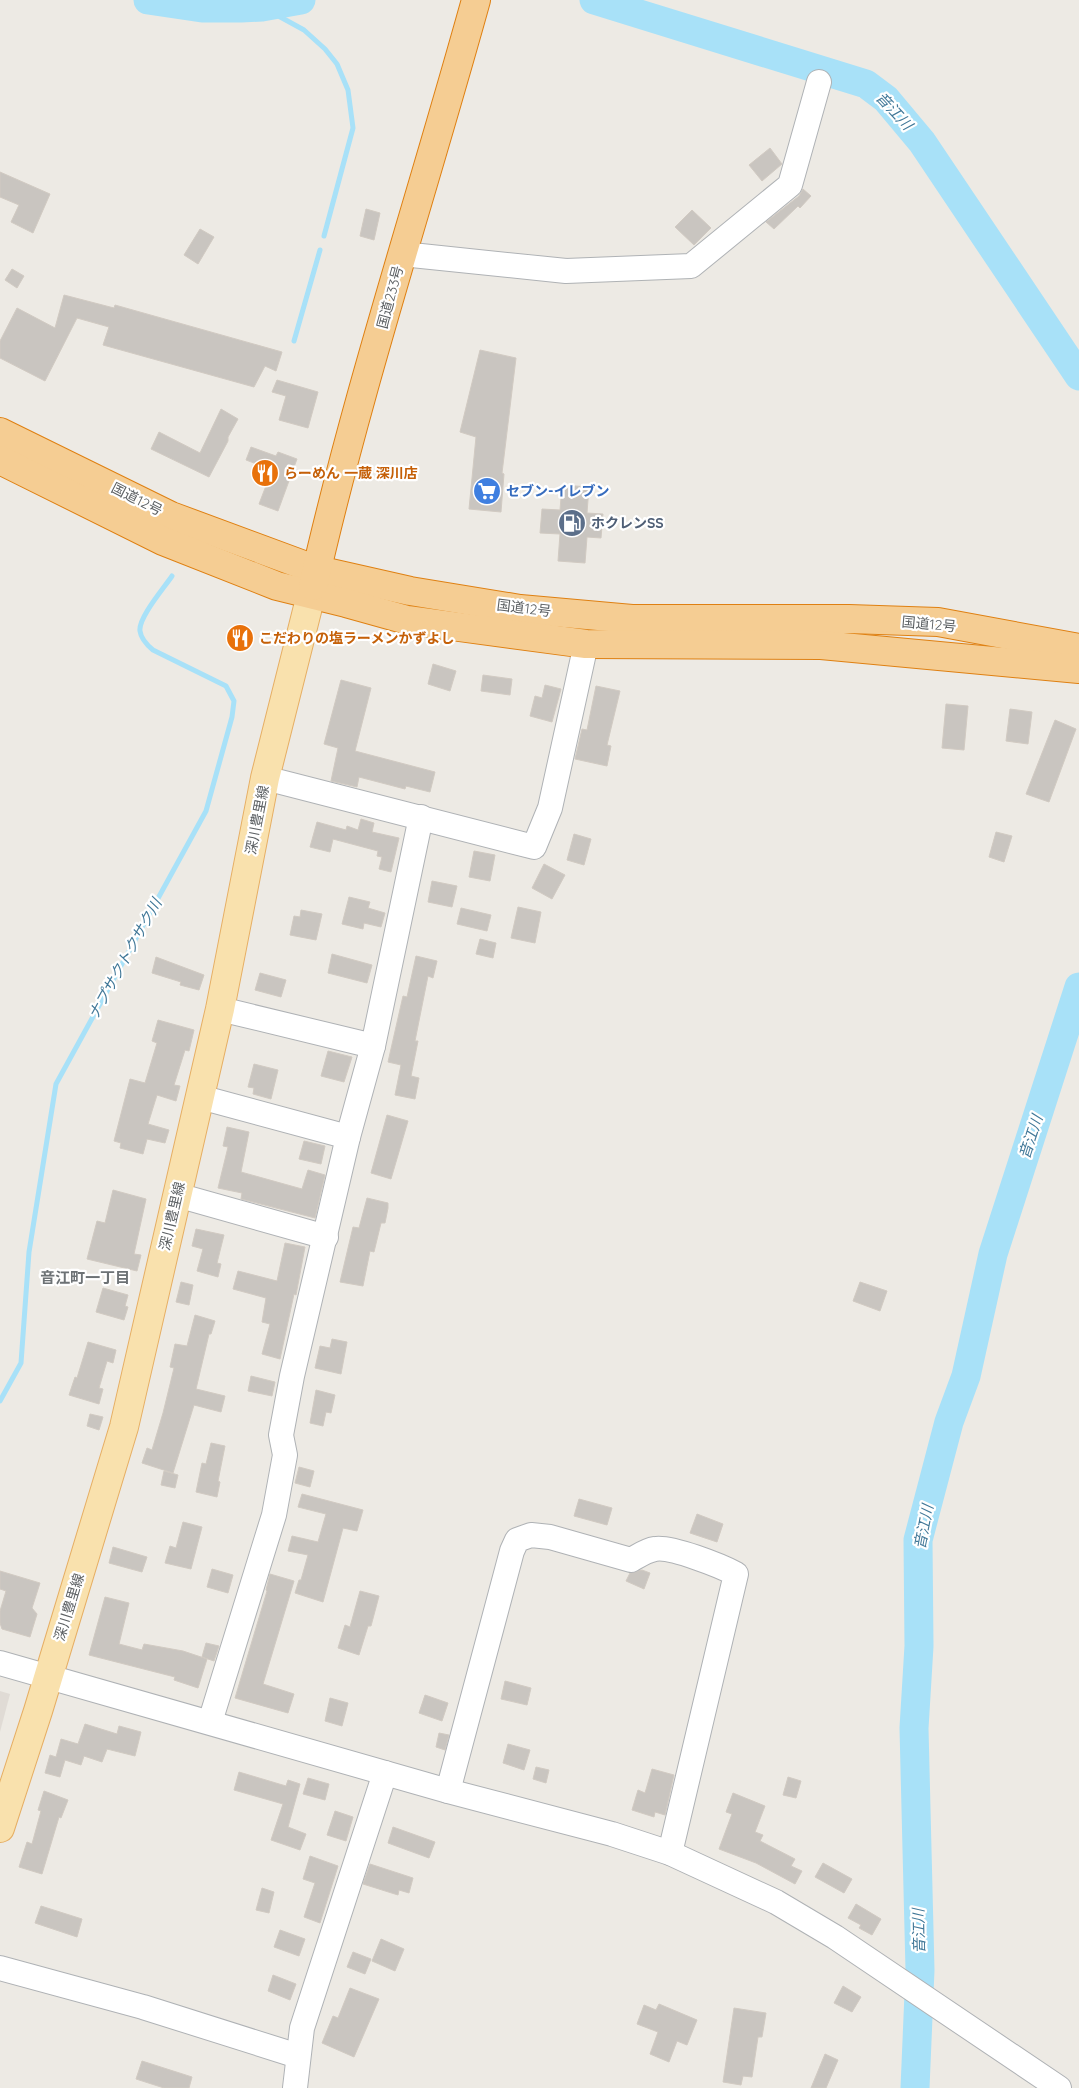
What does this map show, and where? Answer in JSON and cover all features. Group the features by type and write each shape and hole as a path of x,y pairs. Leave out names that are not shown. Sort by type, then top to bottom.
{"highway":[{"name":"国道233号","path":"314,582 402,254 476,0"},
{"name":"国道12号","path":"0,432 170,516 314,582 407,620 586,644 821,645 1079,669"},
{"name":"国道12号","path":"0,460 163,541 277,586 314,582 410,591 520,609 632,619 849,619 938,622 1079,648"}],"main road":[{"name":"深川豊里線","path":"0,1828 124,1427 220,1009 265,778 314,582"}],"street":[{"path":"402,254 566,271 691,266 790,185 819,82"},
{"path":"265,778 534,847 550,808 586,644"},
{"path":"210,1722 274,1516 285,1455 281,1435 292,1376 348,1137 373,1046 421,817"},
{"path":"220,1009 373,1046"},
{"path":"200,1097 348,1137"},
{"path":"177,1195 326,1237"},
{"path":"448,1791 512,1551 517,1540 531,1534 550,1537 631,1560 656,1548 684,1553 721,1566 736,1574 670,1853"},
{"path":"0,1663 448,1791 612,1834 670,1853 776,1902 835,1937 902,1984 1059,2088"},
{"path":"295,2088 302,2028 385,1773"},
{"path":"0,1968 152,2010 298,2056"}],"shaded area":[{"path":"0,1691 10,1694 0,1732"}],"building":[{"path":"770,148 782,164 762,181 749,165"},
{"path":"0,172 50,194 33,233 11,222 19,205 0,197"},
{"path":"803,189 811,196 800,208 798,206 774,229 766,222 799,196"},
{"path":"366,209 380,213 374,240 360,236"},
{"path":"692,210 711,228 694,245 675,227"},
{"path":"200,229 214,237 198,264 184,255"},
{"path":"12,269 24,276 17,288 5,280"},
{"path":"64,295 114,308 115,305 282,352 276,371 265,366 254,387 103,345 109,327 77,318 45,381 0,358 0,341 17,308 55,328"},
{"path":"480,350 516,358 502,473 504,474 501,512 469,509 476,437 460,432"},
{"path":"277,380 318,392 308,428 279,420 286,396 272,392"},
{"path":"221,409 238,419 209,477 151,449 159,432 200,453"},
{"path":"251,447 276,456 278,452 297,459 278,511 259,504 272,470 246,460"},
{"name":"ホクレンSS","path":"562,485 589,487 587,513 603,514 601,538 587,537 585,563 558,561 560,534 540,533 542,509 560,510"},
{"path":"433,664 456,671 450,691 428,684"},
{"path":"483,675 512,679 510,695 481,691"},
{"path":"341,680 371,688 355,751 435,772 430,792 406,786 405,789 359,777 357,787 331,781 338,748 324,744"},
{"path":"545,685 561,689 552,722 530,716 535,696 542,698"},
{"path":"596,686 620,691 607,745 611,746 607,766 575,759 582,729 587,730"},
{"path":"946,704 968,706 964,750 942,748"},
{"path":"1010,709 1032,712 1028,744 1006,741"},
{"path":"1055,720 1076,729 1049,802 1026,794"},
{"path":"361,819 374,823 372,832 399,838 391,872 379,869 382,857 377,856 378,851 333,839 330,852 310,847 317,822 346,830 347,826 358,830"},
{"path":"996,832 1012,836 1004,862 989,857"},
{"path":"574,834 591,839 584,865 567,860"},
{"path":"474,851 495,855 490,881 469,877"},
{"path":"544,864 565,875 552,899 532,888"},
{"path":"432,881 457,886 452,907 428,902"},
{"path":"349,897 370,902 368,908 385,913 381,927 364,923 363,929 342,924"},
{"path":"518,907 541,912 535,943 511,938"},
{"path":"461,908 491,915 487,931 457,924"},
{"path":"301,910 322,914 316,940 290,935 294,916 300,917"},
{"path":"480,939 496,943 493,958 476,954"},
{"path":"332,954 372,965 367,983 328,973"},
{"path":"416,956 437,961 433,978 428,976 415,1041 418,1041 411,1076 419,1078 415,1099 395,1095 401,1065 388,1062 403,996 407,997"},
{"path":"156,957 204,975 199,990 180,985 181,982 152,973"},
{"path":"260,973 286,980 281,997 255,990"},
{"path":"158,1020 194,1030 189,1051 185,1050 174,1085 180,1086 176,1101 157,1095 148,1124 169,1130 165,1143 147,1139 143,1154 120,1148 121,1143 114,1141 130,1079 145,1083 157,1043 152,1041"},
{"path":"328,1051 352,1057 344,1082 321,1076"},
{"path":"254,1064 278,1070 271,1099 253,1094 254,1088 248,1087"},
{"path":"387,1115 408,1121 391,1179 371,1173"},
{"path":"227,1127 249,1132 241,1172 302,1189 308,1170 325,1175 315,1218 241,1199 242,1193 218,1188 228,1147 223,1146"},
{"path":"304,1141 325,1146 321,1164 299,1159"},
{"path":"113,1190 146,1199 134,1254 141,1255 137,1271 87,1259 97,1221 105,1223"},
{"path":"367,1198 388,1203 385,1223 381,1223 374,1252 370,1251 363,1286 340,1282 353,1227 359,1228"},
{"path":"196,1229 224,1235 217,1263 221,1264 218,1277 197,1271 203,1249 192,1246"},
{"path":"285,1243 305,1247 296,1295 294,1294 280,1359 262,1354 270,1324 262,1322 266,1298 233,1289 238,1271 277,1281"},
{"path":"181,1282 193,1285 189,1305 176,1302"},
{"path":"860,1282 887,1291 880,1311 853,1301"},
{"path":"103,1288 128,1295 125,1306 128,1307 124,1320 96,1312"},
{"path":"195,1315 215,1321 211,1334 209,1334 196,1389 225,1396 221,1412 194,1405 173,1473 142,1463 147,1448 152,1450 163,1413 174,1368 170,1367 175,1344 187,1346"},
{"path":"332,1339 347,1342 341,1374 315,1368 320,1346 330,1348"},
{"path":"88,1342 116,1350 113,1363 107,1361 99,1388 103,1389 99,1404 69,1395 75,1377 77,1378"},
{"path":"251,1376 275,1382 272,1396 248,1391"},
{"path":"316,1390 335,1395 331,1413 326,1412 323,1426 310,1423"},
{"path":"90,1414 103,1417 99,1430 87,1426"},
{"path":"211,1443 225,1446 217,1497 196,1492 202,1463 206,1464"},
{"path":"299,1467 314,1471 310,1487 295,1483"},
{"path":"164,1471 178,1475 175,1488 161,1485"},
{"path":"302,1494 363,1510 357,1531 343,1528 323,1602 295,1593 308,1555 288,1551 292,1536 318,1542 326,1514 298,1507"},
{"path":"579,1499 612,1508 607,1525 574,1516"},
{"path":"697,1514 723,1524 717,1542 690,1533"},
{"path":"183,1522 202,1527 191,1569 165,1563 170,1546 176,1548"},
{"path":"113,1547 147,1557 142,1572 109,1563"},
{"path":"212,1569 233,1575 228,1593 207,1587"},
{"path":"642,1570 650,1573 644,1589 626,1581 630,1573"},
{"path":"0,1571 40,1583 32,1608 37,1614 30,1637 2,1629 0,1611 6,1591 0,1589"},
{"path":"270,1574 294,1581 263,1684 294,1694 288,1713 235,1698 267,1591"},
{"path":"360,1591 379,1596 371,1626 368,1626 359,1655 338,1648 345,1625 350,1627"},
{"path":"105,1597 129,1603 119,1644 142,1650 144,1644 183,1651 207,1659 198,1688 174,1680 175,1677 89,1655"},
{"path":"206,1643 219,1646 214,1661 202,1657"},
{"path":"505,1681 531,1688 527,1705 501,1699"},
{"path":"425,1695 448,1703 442,1721 419,1713"},
{"path":"330,1698 348,1703 342,1726 325,1721"},
{"path":"85,1724 117,1734 119,1726 141,1732 135,1756 107,1749 102,1762 84,1756 81,1765 65,1760 60,1777 45,1773 50,1755 56,1757 61,1739 78,1744"},
{"path":"439,1733 449,1735 445,1750 436,1747"},
{"path":"508,1744 530,1750 524,1770 503,1763"},
{"path":"536,1767 549,1770 546,1783 533,1779"},
{"path":"652,1769 674,1775 665,1815 655,1812 654,1817 632,1810 638,1790 645,1793"},
{"path":"239,1772 286,1786 288,1780 300,1784 288,1827 306,1834 300,1850 271,1840 283,1804 234,1790"},
{"path":"788,1777 801,1781 796,1798 783,1795"},
{"path":"308,1778 329,1784 325,1800 303,1794"},
{"path":"44,1791 68,1800 61,1818 59,1817 42,1874 19,1867 27,1842 32,1844 41,1811 38,1810"},
{"path":"733,1793 765,1806 755,1832 763,1835 760,1841 795,1859 791,1866 802,1871 795,1884 756,1863 719,1849 732,1814 726,1812"},
{"path":"335,1811 353,1817 346,1841 327,1835"},
{"path":"393,1827 435,1842 429,1858 388,1843"},
{"path":"310,1856 338,1866 320,1923 304,1917 315,1883 303,1879"},
{"path":"823,1863 852,1879 844,1893 815,1877"},
{"path":"370,1864 413,1878 409,1893 399,1890 398,1895 363,1884"},
{"path":"262,1888 274,1892 269,1913 256,1910"},
{"path":"856,1904 881,1919 872,1935 859,1928 861,1925 848,1918"},
{"path":"41,1906 82,1919 77,1937 35,1923"},
{"path":"280,1930 305,1939 299,1956 274,1947"},
{"path":"381,1939 404,1949 395,1971 372,1961"},
{"path":"353,1952 371,1959 365,1974 347,1967"},
{"path":"273,1975 296,1984 290,2000 268,1991"},
{"path":"843,1986 861,1997 852,2012 834,2003"},
{"path":"350,1988 379,1999 354,2057 322,2043 333,2016 338,2018"},
{"path":"659,2004 697,2020 687,2045 677,2041 669,2062 650,2054 658,2032 637,2024 644,2005 656,2010"},
{"path":"734,2008 766,2013 762,2037 758,2037 752,2077 743,2076 741,2085 723,2082"},
{"path":"825,2054 838,2060 826,2088 811,2088"},
{"path":"142,2061 192,2077 189,2088 164,2088 136,2079"}],"waterway":[{"name":"音江川","path":"148,0 202,8 262,7 301,0"},
{"name":"音江川","path":"594,0 866,84 886,99 922,142 1079,376"},
{"name":"ナプサクトクサク川","path":"262,7 304,30 325,49 337,64 348,90 353,128 324,236"},
{"name":"ナプサクトクサク川","path":"294,341 320,250"},
{"name":"ナプサクトクサク川","path":"0,1401 21,1363 29,1252 56,1084 206,811 232,717 234,701 226,686 153,650 142,637 140,625 152,603 172,576"},
{"name":"音江川","path":"915,2088 920,1970 914,1728 919,1646 918,1540 949,1422 966,1376 993,1254 1079,987"}],"place":[{"name":"らーめん 一蔵 深川店","path":"265,473"},
{"name":"セブン-イレブン","path":"487,491"},
{"name":"ホクレンSS","path":"572,523"},
{"name":"こだわりの塩ラーメンかずよし","path":"240,638"}],"district":[{"name":"音江町一丁目","path":"85,1278"}]}
